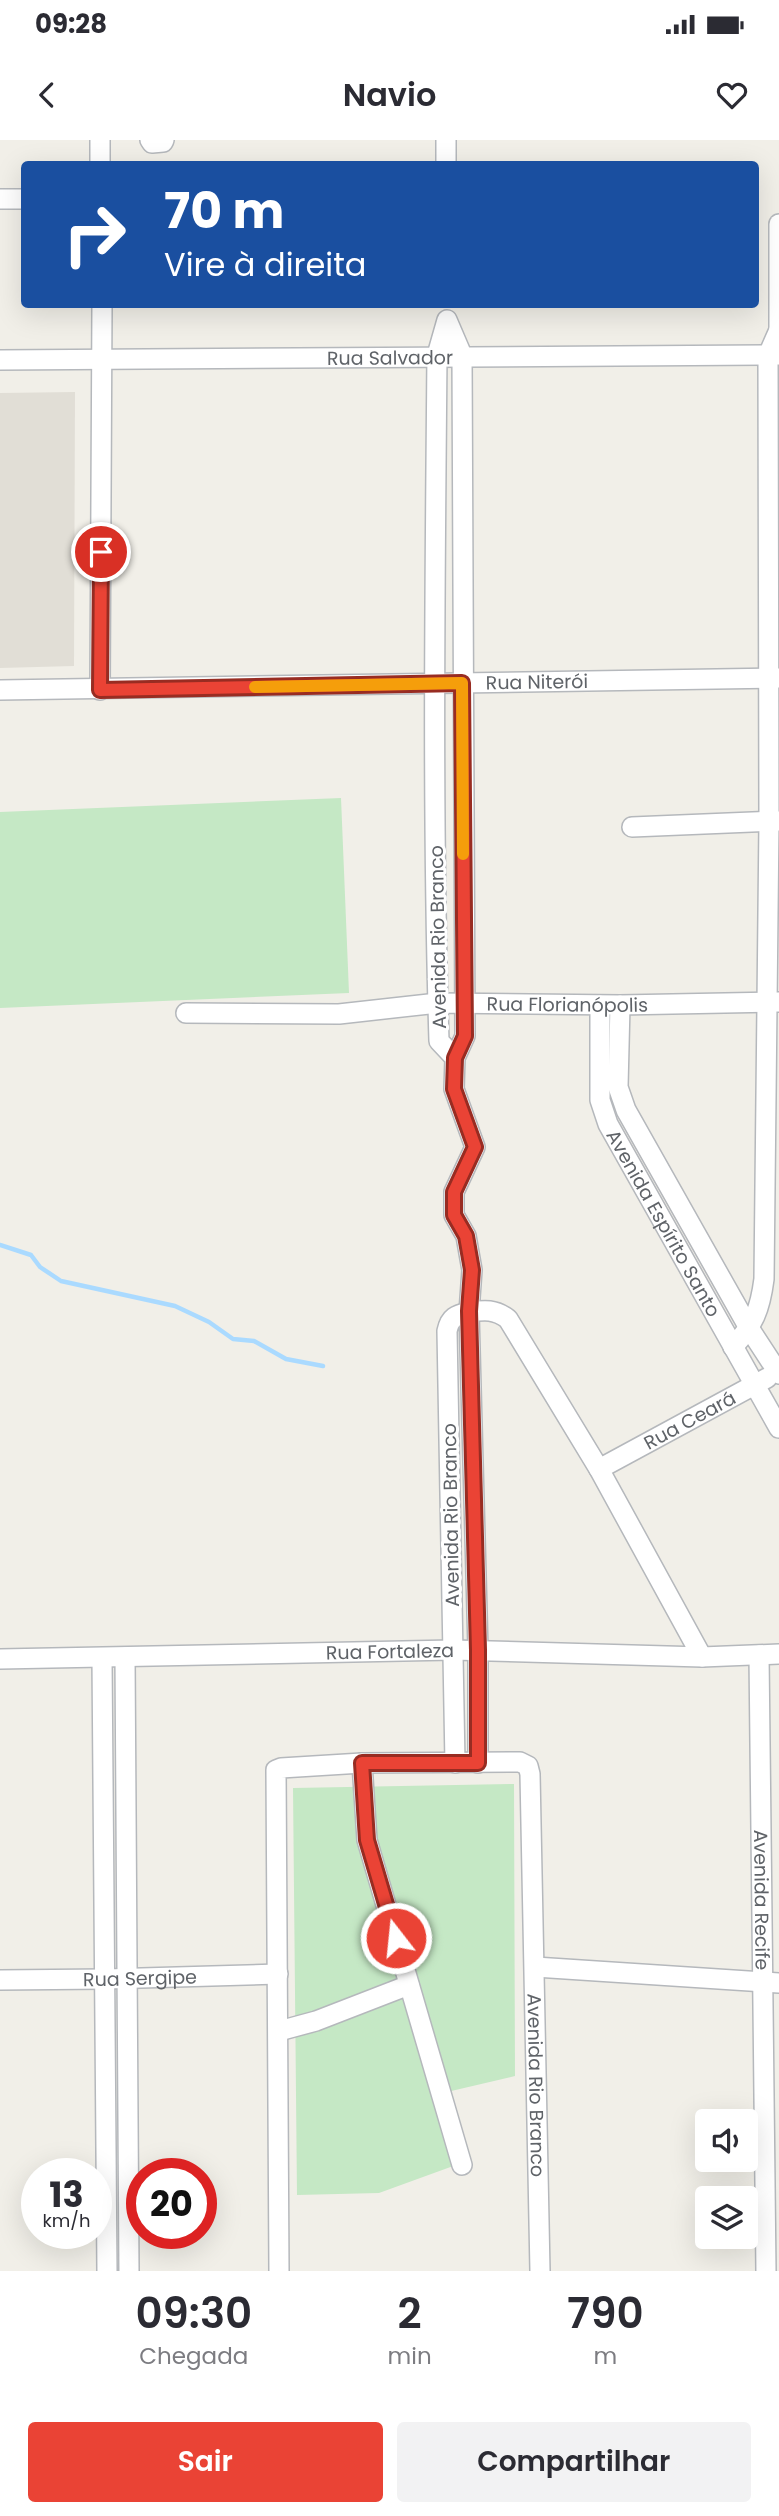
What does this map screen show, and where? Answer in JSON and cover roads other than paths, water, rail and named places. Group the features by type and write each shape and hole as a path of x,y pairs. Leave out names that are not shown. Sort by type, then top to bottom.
{"street":[{"path":"100,140 100,161"},
{"path":"150,140 152,143 164,140"},
{"path":"446,140 446,161"},
{"path":"0,199 21,199"},
{"path":"733,1347 749,1328 760,1306 764,1279 773,1118 774,355 779,331 779,224"},
{"path":"100,690 102,308"},
{"name":"Avenida Rio Branco","path":"447,312 462,355 465,1036 455,1058 439,1041 436,836 437,355 447,312"},
{"name":"Rua Salvador","path":"0,360 437,355 774,355"},
{"path":"436,460 462,459"},
{"path":"435,561 462,561"},
{"name":"Rua Niterói","path":"0,690 774,678"},
{"path":"632,827 774,821"},
{"path":"436,836 463,835"},
{"path":"437,911 464,911"},
{"name":"Rua Florianópolis","path":"186,1013 339,1014 438,1003 610,1005 773,1002"},
{"name":"Avenida Espírito Santo","path":"610,1005 618,1087 626,1110 749,1328 779,1369"},
{"name":"Avenida Espírito Santo","path":"610,1005 600,1100 608,1124 779,1428"},
{"path":"455,1058 454,1089 475,1147 454,1192 454,1215 466,1236 472,1270 469,1311 490,1310 508,1319 598,1469 702,1657"},
{"name":"Avenida Rio Branco","path":"455,1763 447,1331 449,1321 456,1315 469,1311 478,1650 478,1763 520,1762 528,1766 530,1774 540,2271"},
{"name":"Rua Ceará","path":"598,1469 756,1385 779,1369"},
{"path":"450,1471 474,1471"},
{"path":"451,1553 476,1553"},
{"name":"Rua Fortaleza","path":"0,1659 453,1650 702,1657 769,1655"},
{"name":"Avenida Recife","path":"766,2271 772,2186 769,1655"},
{"path":"125,1657 129,2158"},
{"path":"103,1658 107,2158"},
{"path":"279,2271 276,1770 362,1763 478,1763"},
{"path":"362,1763 367,1840 462,2165"},
{"path":"104,1779 126,1778"},
{"path":"105,1851 127,1850"},
{"path":"535,1967 770,1981"},
{"name":"Rua Sergipe","path":"0,1980 278,1974"},
{"path":"279,2031 316,2021 409,1985"},
{"path":"107,2078 129,2077"},
{"path":"107,2249 107,2271"},
{"path":"130,2249 130,2271"}],"waterway":[{"path":"0,1245 31,1255 40,1267 61,1281 175,1306 209,1322 233,1339 254,1341 286,1359 323,1366"}]}
